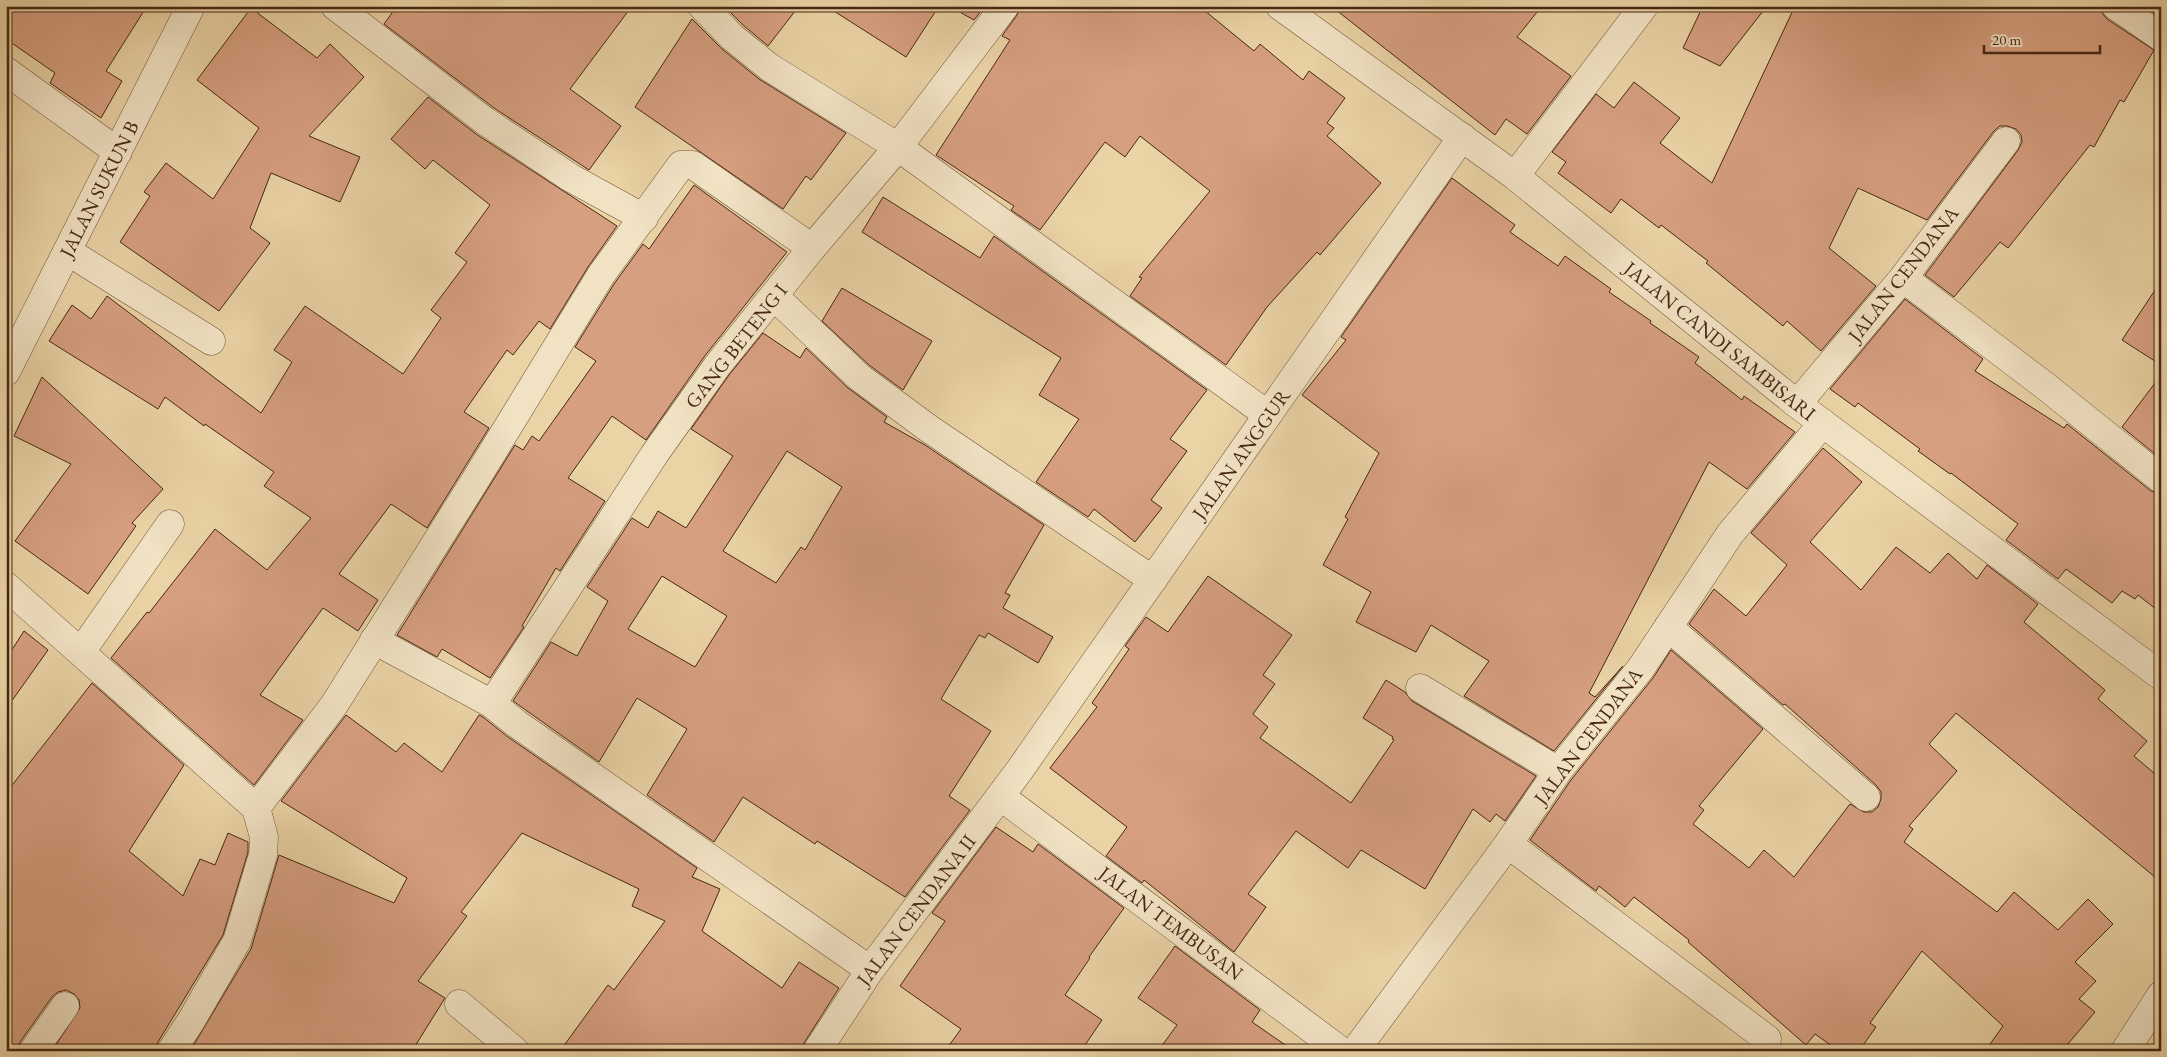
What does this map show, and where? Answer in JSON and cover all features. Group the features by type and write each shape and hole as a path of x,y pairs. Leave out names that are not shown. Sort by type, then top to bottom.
{"street":[{"name":"JALAN SUKUN B","path":"6,372 191,6"},
{"path":"335,6 485,121 571,178 644,218"},
{"path":"702,6 732,36 770,67 898,147 1268,415"},
{"name":"GANG BETENG I","path":"492,704 654,454 717,366 775,297 812,248 898,147 1005,6"},
{"name":"JALAN CANDI SAMBISARI","path":"1280,6 1514,176 1797,404 2161,676"},
{"path":"1514,176 1644,6"},
{"path":"2116,6 2161,37"},
{"path":"6,71 118,152"},
{"name":"JALAN ANGGUR","path":"1020,771 1462,137"},
{"name":"JALAN CENDANA","path":"1797,404 1903,278 2006,141"},
{"path":"256,808 334,705 601,275 644,218 676,170 681,165 688,163 812,248"},
{"path":"67,251 211,341"},
{"path":"1903,278 2044,385 2161,479"},
{"path":"775,297 859,377 928,428 1153,580"},
{"name":"JALAN CENDANA","path":"1356,1051 1508,844 1558,771 1640,668 1730,534 1823,423"},
{"path":"81,652 170,524"},
{"path":"6,586 256,808 264,837 263,855 236,941 192,1021 170,1051"},
{"path":"1668,627 1866,797"},
{"path":"374,640 492,704 517,724 870,970"},
{"path":"1420,688 1558,771"},
{"name":"JALAN CENDANA II","path":"817,1051 870,970 1020,771"},
{"name":"JALAN TEMBUSAN","path":"1000,796 1341,1051"},
{"path":"1508,844 1767,1040"},
{"path":"2125,1051 2161,995"},
{"path":"459,1004 516,1051"},
{"path":"33,1051 65,1006"}],"building":[{"path":"15,6 147,6 106,71 122,81 101,118 50,83 55,73 6,39 6,19"},
{"path":"397,6 632,6 570,89 621,126 589,170 494,108 384,24"},
{"path":"724,6 799,6 768,46"},
{"path":"826,6 939,6 906,57"},
{"path":"949,6 985,6 974,20"},
{"path":"1020,6 1199,6 1254,51 1260,44 1303,80 1309,71 1345,98 1327,123 1334,128 1327,136 1381,183 1320,255 1317,252 1267,307 1226,365 1130,296 1142,278 1139,277 1210,191 1140,136 1125,157 1105,142 1040,230 1011,210 1014,206 936,155 1010,40 1002,36 1017,15"},
{"path":"1331,6 1542,6 1517,37 1571,76 1527,134 1506,119 1495,135"},
{"path":"1703,6 1767,6 1720,66 1683,48"},
{"path":"1795,6 2101,6 2102,13 2107,19 2154,50 2124,102 2120,100 2094,147 2090,145 2008,248 2000,242 1954,297 1925,275 2018,150 2022,142 2021,135 2016,129 2000,126 1994,131 1927,220 1858,188 1829,248 1876,286 1821,351 1787,321 1783,326 1706,263 1708,261 1661,225 1659,228 1621,199 1611,213 1558,173 1566,162 1552,152 1596,94 1614,108 1634,82 1680,118 1660,143 1712,183"},
{"path":"2144,6 2161,6 2161,18"},
{"path":"251,8 317,58 330,44 364,77 309,136 360,157 340,202 271,173 250,228 270,243 219,311 120,242 150,196 144,192 166,163 213,199 259,128 197,80"},
{"path":"692,19 722,49 759,79 846,133 811,180 806,176 783,209 635,107"},
{"path":"428,97 476,134 617,226 588,267 550,329 539,321 513,355 507,350 464,412 489,428 427,528 391,504 339,574 378,600 358,631 323,608 260,695 303,720 254,785 111,658 215,529 267,570 311,518 264,486 274,472 205,424 204,426 165,397 158,409 49,341 72,305 91,319 107,296 261,413 292,362 274,350 305,306 403,374 441,318 431,310 467,262 455,253 490,205 433,160 425,169 391,139"},
{"path":"1452,178 1515,225 1510,232 1558,266 1565,256 1611,289 1609,292 1651,321 1650,323 1699,357 1695,363 1742,400 1744,396 1795,432 1747,489 1709,462 1589,693 1595,697 1623,666 1554,751 1464,696 1489,661 1431,625 1416,652 1356,622 1371,592 1323,565 1348,519 1345,517 1379,453 1302,395 1346,340 1341,337"},
{"path":"694,185 787,252 704,357 646,440 612,416 568,478 605,501 560,571 556,568 522,626 524,627 490,678 442,649 437,657 397,635 515,445 523,450 532,436 539,441 596,361 575,347 614,284 643,244 649,249"},
{"path":"883,197 980,258 994,236 1207,390 1170,439 1187,451 1151,500 1162,508 1135,542 1094,509 1088,517 1036,482 1079,419 1039,395 1061,358 862,232"},
{"path":"2161,281 2161,365 2122,340"},
{"path":"842,288 932,341 903,390 869,365 822,321"},
{"path":"1905,299 1983,359 1975,371 2064,428 2067,424 2151,491 2161,494 2161,613 2138,595 2135,599 2122,591 2112,603 2066,569 2058,579 2006,540 2018,524 1951,473 1918,451 1920,449 1858,403 1855,407 1830,389"},
{"path":"763,333 800,358 806,348 848,388 887,417 884,422 925,445 1044,525 1005,593 1010,595 1003,608 1053,637 1038,663 988,633 985,638 979,635 941,699 991,731 949,796 970,810 905,897 817,841 815,844 743,797 714,842 647,795 687,729 637,698 599,762 513,701 551,642 577,656 608,601 587,587 632,518 648,528 658,511 686,528 733,456 691,429 729,375","holes":["787,451 842,487 805,550 801,547 776,583 723,551","662,576 727,616 695,667 628,629"]},
{"path":"2161,375 2161,459 2122,427"},
{"path":"42,377 163,489 132,523 136,526 88,594 15,541 71,464 14,436"},
{"path":"1823,448 1862,482 1810,542 1861,590 1896,547 1930,573 1948,553 1977,579 1987,565 2038,604 2024,622 2105,690 2098,699 2147,741 2134,756 2161,779 2161,882 1956,713 1929,744 1957,771 1909,826 1913,829 1904,842 1997,912 2014,892 2058,930 2088,899 2113,924 2075,962 2096,981 2079,999 2095,1012 2062,1051 1985,1051 2003,1026 1922,951 1870,1023 1876,1027 1859,1051 1839,1051 1815,1034 1806,1045 1688,942 1689,940 1634,897 1625,907 1599,886 1596,891 1530,840 1571,780 1653,678 1671,650 1763,729 1699,806 1704,810 1693,824 1749,868 1764,850 1794,877 1850,804 1864,812 1872,812 1878,807 1881,792 1876,785 1785,704 1783,705 1689,624 1714,589 1746,616 1787,565 1751,533"},
{"path":"1208,576 1292,635 1263,675 1275,684 1253,714 1268,727 1260,738 1351,803 1394,740 1392,739 1393,737 1363,718 1386,680 1405,692 1412,701 1536,776 1505,821 1496,814 1490,822 1473,809 1425,889 1361,850 1348,868 1296,831 1248,894 1266,907 1234,952 1144,880 1142,883 1106,856 1127,827 1050,768 1097,707 1092,703 1129,649 1125,646 1146,617 1168,632"},
{"path":"24,631 48,650 6,709 6,659"},
{"path":"92,683 184,765 129,851 183,896 200,859 215,865 228,833 248,842 248,852 223,935 158,1042 155,1051 52,1051 80,1008 79,1000 74,994 66,990 58,992 52,997 20,1042 18,1051 6,1051 6,793"},
{"path":"346,715 396,752 404,743 442,772 479,715 697,868 692,877 720,889 702,931 782,988 799,962 839,988 799,1051 560,1051 608,985 614,990 665,921 632,906 639,889 522,833 461,912 467,916 418,981 445,998 412,1051 190,1051 251,949 279,855 394,903 407,878 281,801"},
{"path":"996,827 1033,852 1038,844 1124,908 1065,995 1102,1020 1081,1051 945,1051 961,1029 900,986 945,921 932,913"},
{"path":"1175,946 1260,1010 1252,1022 1294,1051 1158,1051 1177,1025 1138,998"}]}
